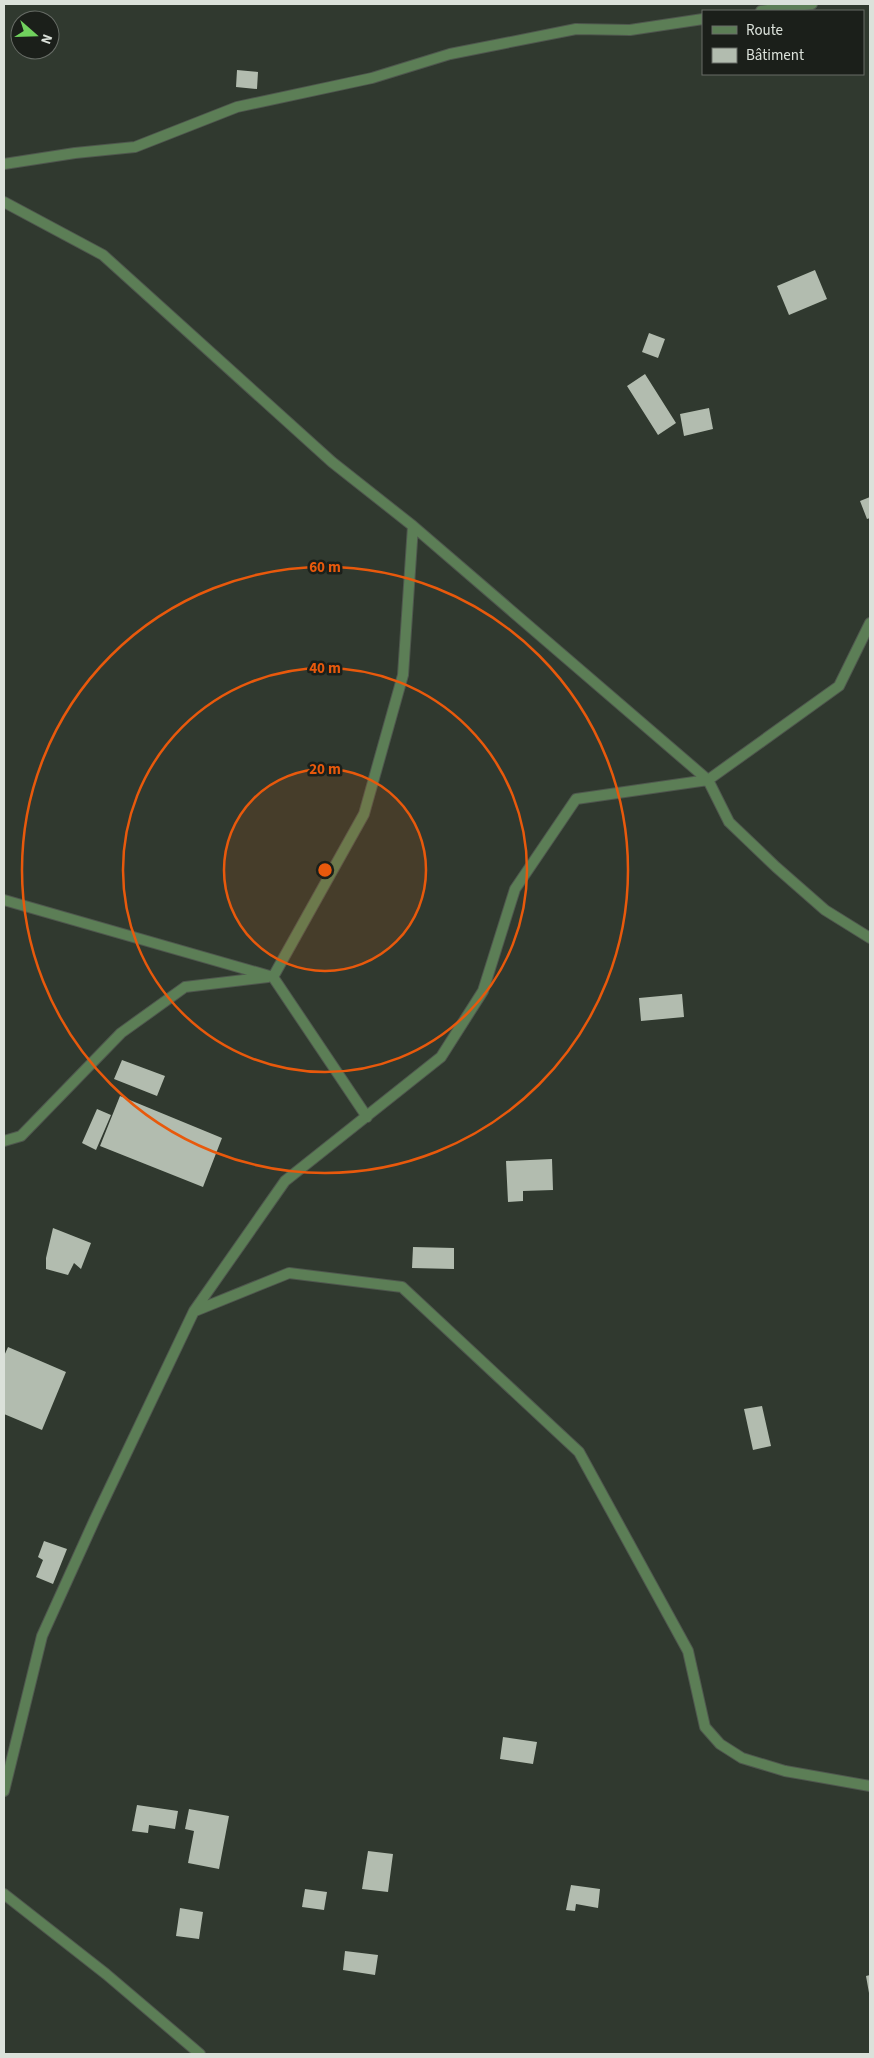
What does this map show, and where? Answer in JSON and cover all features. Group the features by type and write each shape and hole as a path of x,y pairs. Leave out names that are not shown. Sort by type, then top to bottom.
{"street":[{"path":"768,10 812,4"},
{"path":"4,164 135,146 236,107 372,78 450,54 576,29 630,30 702,20"},
{"path":"4,202 103,255 332,462 413,526 708,780 728,822 825,910 870,938"},
{"path":"273,977 364,814 403,675 413,526"},
{"path":"4,1791 42,1636 95,1519 194,1311 285,1182 441,1057 483,991 515,889 576,799 708,780 839,686 870,623"},
{"path":"4,900 273,977 367,1117"},
{"path":"4,1141 21,1136 121,1033 186,987 273,977"},
{"path":"194,1311 289,1272 402,1287 579,1452 688,1651 705,1727 720,1744 742,1758 785,1771 870,1786"},
{"path":"4,1894 106,1974 200,2054"}],"building":[{"path":"237,70 258,72 257,89 236,87"},
{"path":"815,270 827,299 789,315 777,286"},
{"path":"649,333 665,339 658,358 642,352"},
{"path":"645,374 676,423 658,435 627,386"},
{"path":"709,408 713,429 684,436 680,414"},
{"path":"870,497 870,518 867,519 860,501"},
{"path":"682,994 684,1017 641,1021 639,998"},
{"path":"122,1060 165,1076 157,1096 114,1079"},
{"path":"120,1096 222,1138 203,1187 100,1146"},
{"path":"97,1109 111,1115 96,1150 82,1143"},
{"path":"552,1159 553,1190 523,1191 523,1201 508,1202 506,1161"},
{"path":"53,1228 91,1243 81,1269 74,1263 68,1275 46,1269 46,1258"},
{"path":"413,1247 454,1248 454,1269 412,1268"},
{"path":"8,1347 66,1372 42,1430 4,1414 4,1356"},
{"path":"762,1406 771,1446 753,1450 744,1409"},
{"path":"44,1541 67,1549 53,1584 36,1577 43,1560 38,1557"},
{"path":"503,1737 537,1742 533,1764 500,1759"},
{"path":"137,1805 178,1811 175,1829 149,1825 148,1833 132,1831"},
{"path":"189,1809 229,1816 219,1869 188,1863 194,1831 185,1829"},
{"path":"368,1851 393,1854 388,1892 362,1889"},
{"path":"571,1885 600,1889 598,1908 576,1904 575,1911 566,1910"},
{"path":"305,1889 327,1892 324,1910 302,1907"},
{"path":"180,1908 203,1912 199,1939 176,1936"},
{"path":"345,1951 378,1955 375,1975 343,1970"},
{"path":"870,1975 870,1992 869,1993 866,1976"}]}
